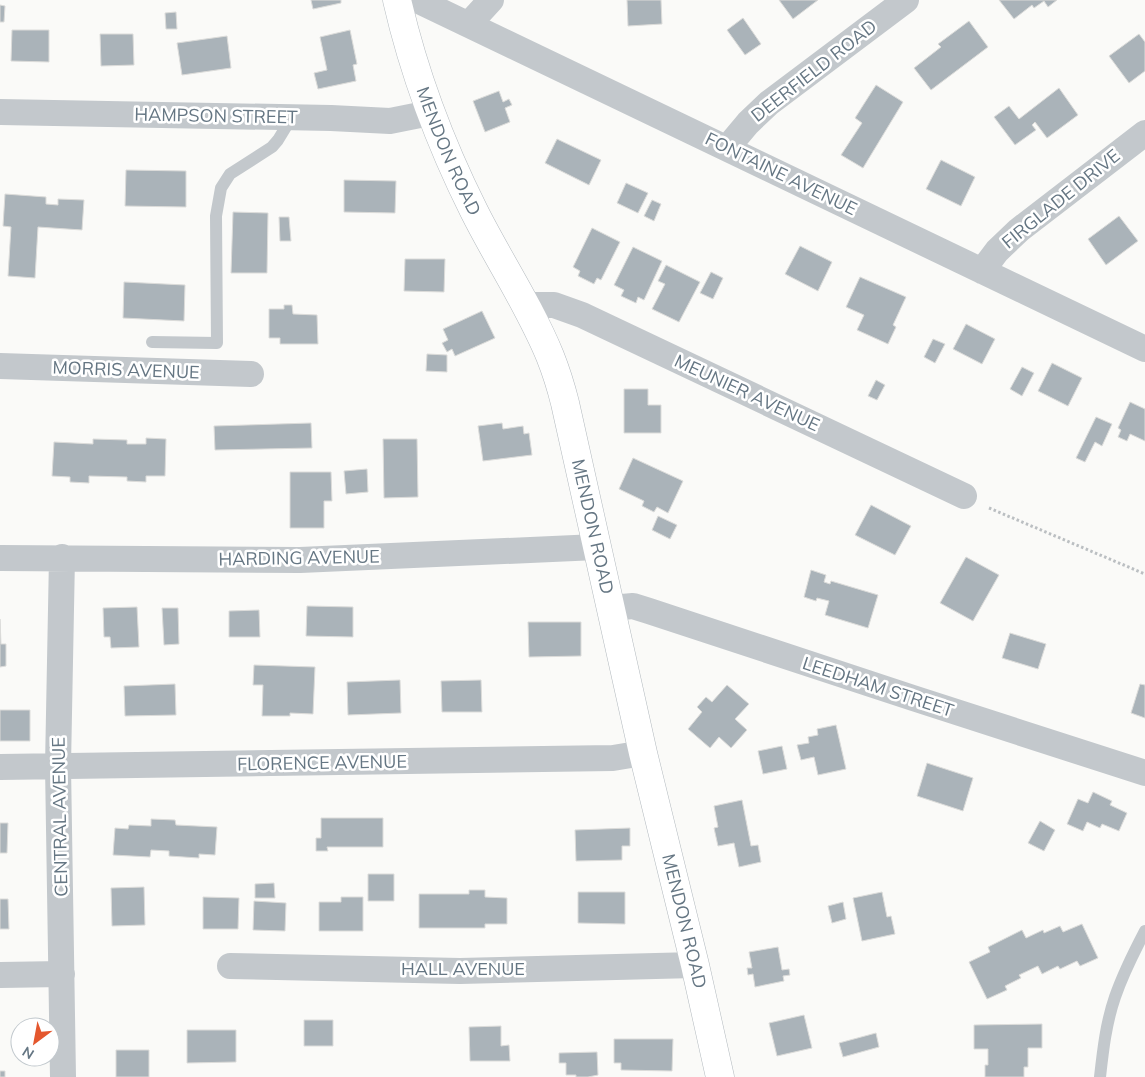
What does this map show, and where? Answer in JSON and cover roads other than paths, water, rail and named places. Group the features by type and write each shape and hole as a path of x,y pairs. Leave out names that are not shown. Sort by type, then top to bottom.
{"street":[{"name":"MENDON ROAD","path":"397,0 413,62 430,113 448,157 474,211 544,342 559,380 643,753 695,965 720,1077"},
{"name":"FONTAINE AVENUE","path":"417,0 1145,349"},
{"path":"469,24 491,0"},
{"name":"DEERFIELD ROAD","path":"728,148 748,123 769,103 906,0"},
{"name":"HAMPSON STREET","path":"0,112 292,117 390,121 430,113"},
{"name":"FIRGLADE DRIVE","path":"982,271 1011,237 1145,133"},
{"name":"MEUNIER AVENUE","path":"525,305 554,305 582,315 964,496"},
{"name":"MORRIS AVENUE","path":"0,366 251,374"},
{"name":"HARDING AVENUE","path":"0,558 300,560 597,547"},
{"name":"CENTRAL AVENUE","path":"62,558 58,766 63,1077"},
{"name":"LEEDHAM STREET","path":"611,608 633,606 1145,773"},
{"name":"FLORENCE AVENUE","path":"0,767 603,758 643,753"},
{"name":"HALL AVENUE","path":"230,966 460,971 695,965"},
{"path":"0,975 62,974"}],"lane":[{"path":"152,342 217,343 216,216 221,188 230,174 272,147 292,117"},
{"path":"1100,1077 1104,1044 1114,999 1122,977 1145,930"}]}
